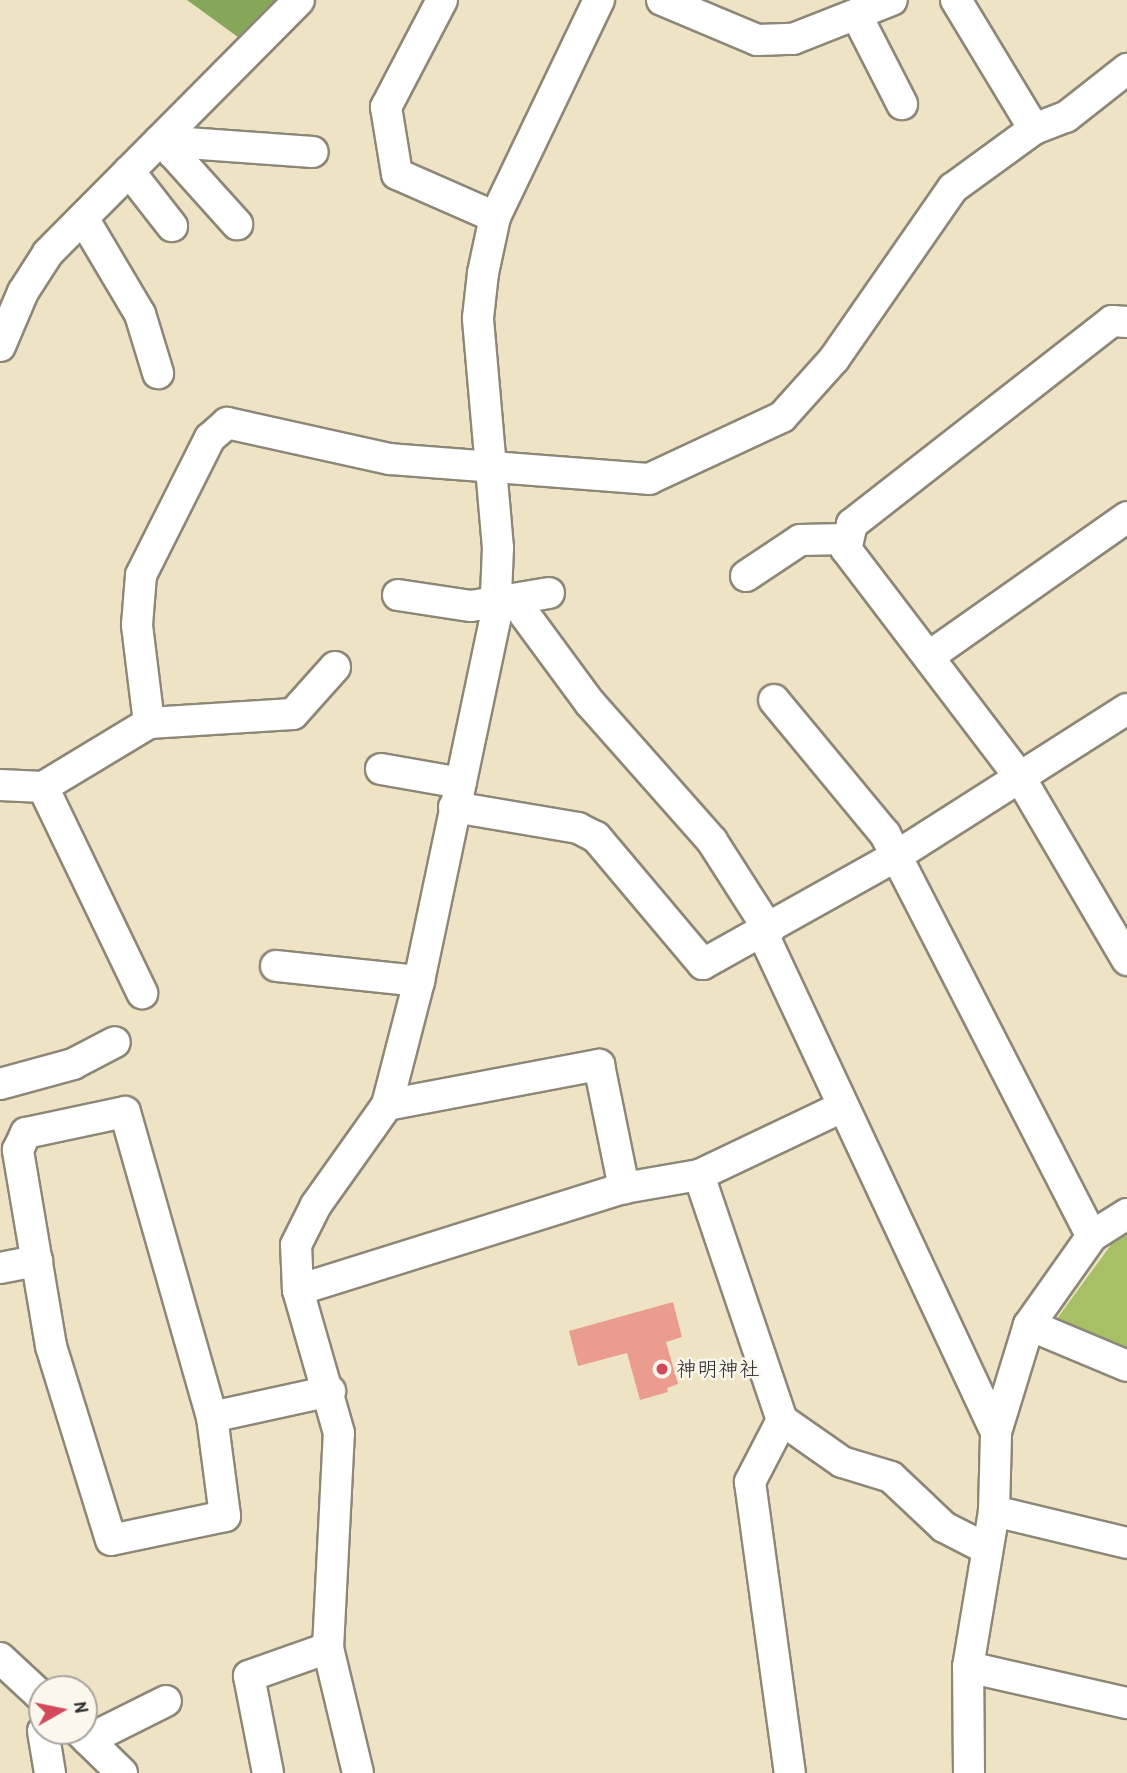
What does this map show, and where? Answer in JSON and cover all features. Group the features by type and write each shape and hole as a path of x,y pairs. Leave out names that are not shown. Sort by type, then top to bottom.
{"street":[{"path":"0,346 23,292 48,253 129,171 164,141 299,0"},
{"path":"442,0 386,107 397,174 495,217"},
{"path":"358,1773 328,1648 339,1433 330,1391 298,1290 296,1245 316,1205 387,1105 419,981 458,795 501,612 493,468 478,318 495,217 599,0"},
{"path":"662,0 757,40 793,39 892,0"},
{"path":"956,0 1034,129"},
{"path":"857,16 902,104"},
{"path":"149,723 137,625 141,575 210,438 227,423 390,459 649,479 782,416 834,359 953,188 1034,129 1066,117 1127,69"},
{"path":"164,141 313,152"},
{"path":"164,141 237,224"},
{"path":"129,171 172,226"},
{"path":"83,218 140,314 158,373"},
{"path":"1127,322 1112,321 852,524 846,549 931,655 1021,779 1127,960"},
{"path":"931,655 1127,517"},
{"path":"746,576 800,540 848,539"},
{"path":"389,600 471,622 549,593"},
{"path":"501,612 590,703 712,841 766,932 842,1108 996,1432"},
{"path":"0,785 43,787 149,723 293,714 335,667"},
{"path":"774,700 885,834 893,858 1093,1236"},
{"path":"381,769 458,795 578,828 596,836 703,964 766,932 893,858 1021,779 1127,709"},
{"path":"43,787 142,993"},
{"path":"276,966 419,981"},
{"path":"0,1084 73,1064 115,1042"},
{"path":"387,1105 599,1065 624,1188"},
{"path":"298,1290 624,1188 699,1175 842,1108"},
{"path":"125,1112 212,1417 225,1516 111,1540 51,1346 37,1261 18,1150 26,1133 125,1112"},
{"path":"699,1175 782,1420 842,1462 891,1477 944,1527 986,1549"},
{"path":"969,1773 968,1667 994,1511 996,1432 1029,1325 1093,1236 1127,1214"},
{"path":"0,1268 37,1261"},
{"path":"1029,1325 1127,1366"},
{"path":"212,1417 330,1391"},
{"path":"782,1420 750,1482 790,1773"},
{"path":"994,1511 1127,1543"},
{"path":"268,1773 249,1676 328,1648"},
{"path":"0,1658 28,1684"},
{"path":"968,1667 1127,1703"},
{"path":"98,1729 166,1702"},
{"path":"45,1745 50,1773"},
{"path":"93,1745 122,1773"}],"green space":[{"path":"187,0 286,0 242,40"},
{"path":"1127,1234 1127,1350 1056,1320 1113,1242"}],"building":[{"path":"673,1302 682,1337 666,1342 678,1384 667,1388 668,1392 640,1400 627,1353 578,1366 569,1331"}],"place":[{"name":"神明神社","path":"662,1369"}]}
